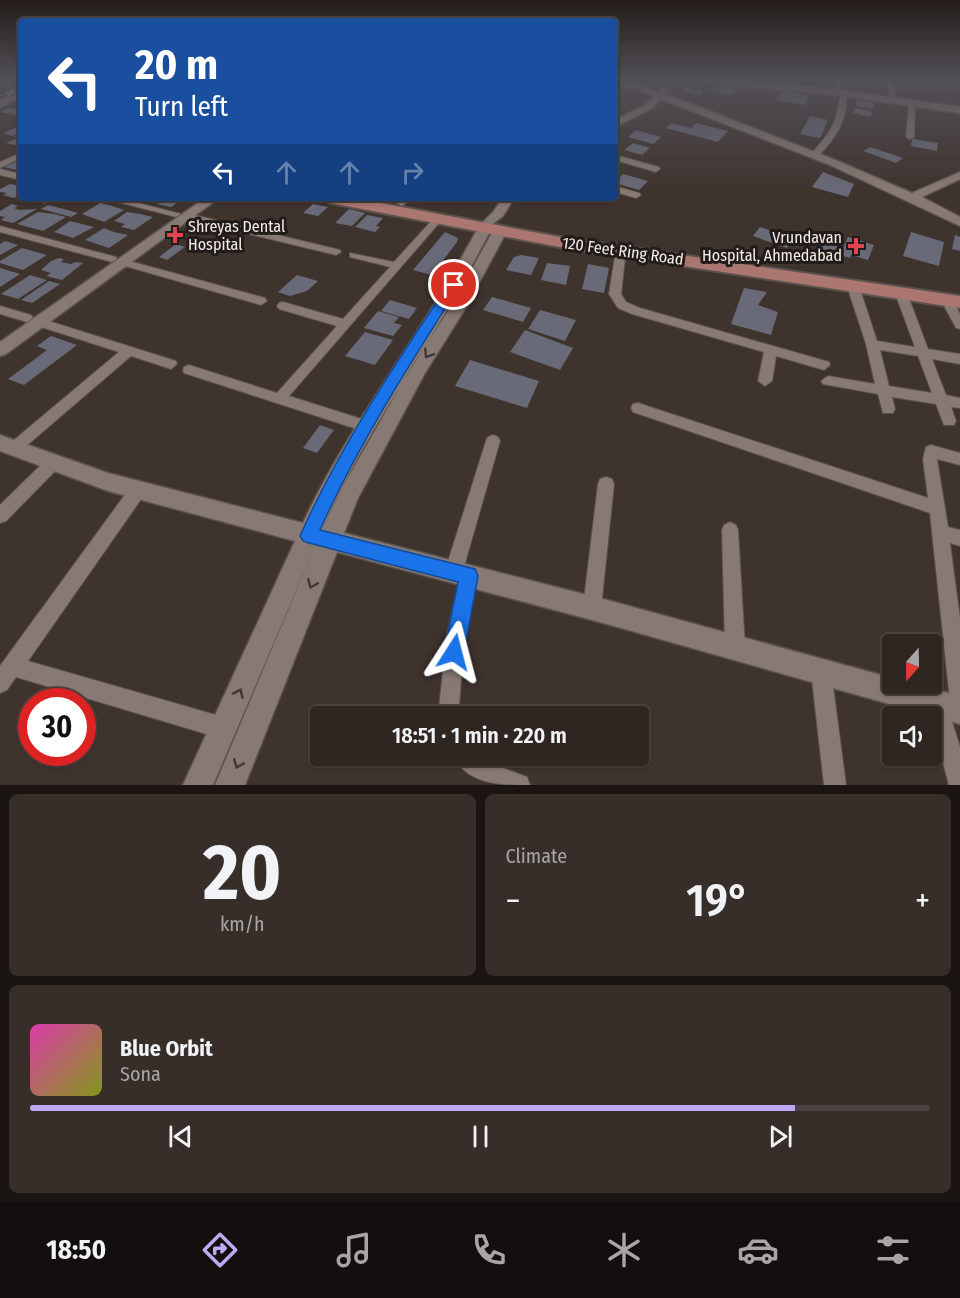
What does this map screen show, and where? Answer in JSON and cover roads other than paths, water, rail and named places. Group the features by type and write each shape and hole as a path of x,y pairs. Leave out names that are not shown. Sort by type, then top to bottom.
{"main road":[{"name":"120 Feet Ring Road","path":"345,201 437,220 495,226 956,299"},
{"name":"120 Feet Ring Road","path":"405,201 495,226 621,250 853,286 956,299"}],"street":[{"path":"723,117 817,152 960,216"},
{"path":"729,117 776,139 915,195 960,222"},
{"path":"817,152 827,143 839,117"},
{"path":"910,137 911,117"},
{"path":"0,165 18,156"},
{"path":"618,158 656,169"},
{"path":"0,172 18,176"},
{"path":"915,195 960,175"},
{"path":"618,190 636,195"},
{"path":"120,201 336,252"},
{"path":"0,350 33,320 181,215 197,201"},
{"path":"181,215 207,201"},
{"path":"198,785 223,728 320,538 355,485 418,370 457,309 506,201"},
{"path":"230,785 320,538 329,490 402,366 513,201"},
{"path":"279,399 437,220"},
{"path":"0,228 261,301"},
{"path":"621,250 615,294 622,305 824,365"},
{"path":"354,255 395,265"},
{"path":"853,286 872,344 888,409"},
{"path":"901,293 949,421"},
{"path":"956,299 960,326"},
{"path":"283,306 345,324"},
{"path":"0,310 171,364"},
{"path":"0,337 33,320"},
{"path":"872,344 960,359"},
{"path":"765,381 771,350"},
{"path":"7,446 128,351"},
{"path":"189,370 366,426"},
{"path":"828,381 960,403"},
{"path":"638,408 938,508"},
{"path":"449,706 461,574 493,441"},
{"path":"7,446 138,490 592,608 821,671 949,702 960,710"},
{"path":"960,459 931,451 930,459 941,533 949,702 960,785"},
{"path":"0,516 53,463"},
{"path":"592,608 606,484"},
{"path":"138,490 6,675 223,728"},
{"path":"730,530 735,647"},
{"path":"941,533 960,538"},
{"path":"821,671 835,785"},
{"path":"476,766 480,770 519,785"}],"place":[{"name":"Shreyas Dental Hospital","path":"175,235"},
{"name":"Vrundavan Hospital, Ahmedabad","path":"856,246"}]}
